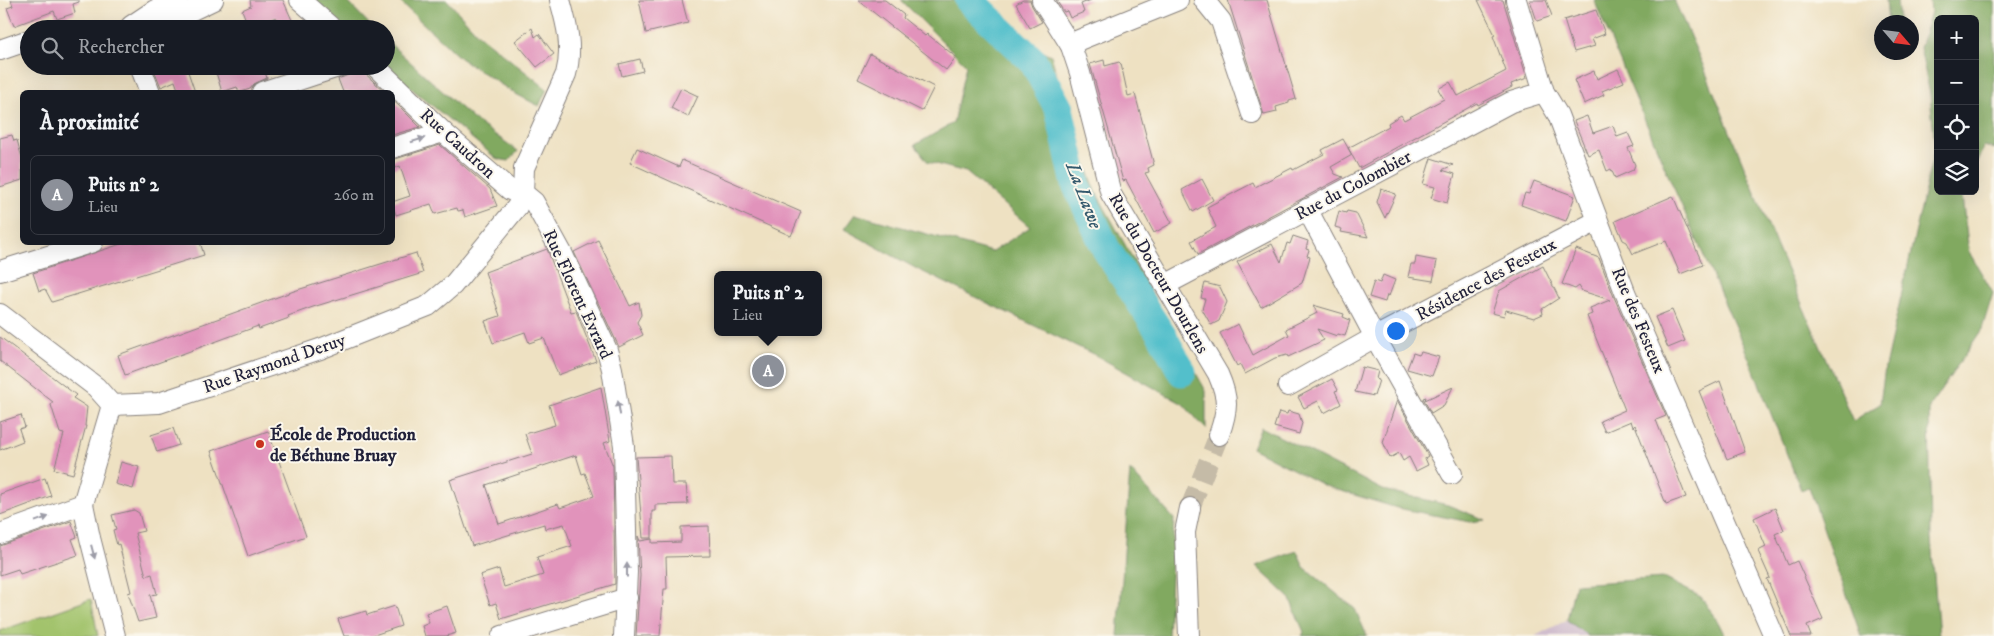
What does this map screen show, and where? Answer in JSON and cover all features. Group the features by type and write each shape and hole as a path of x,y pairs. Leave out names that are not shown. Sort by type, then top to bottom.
{"street":[{"path":"141,20 155,10 177,0"},
{"path":"171,20 213,0"},
{"path":"300,0 323,20"},
{"path":"523,193 524,168 566,74 570,57 569,39 560,0"},
{"name":"Rue du Docteur Dourlens","path":"1042,0 1070,46 1080,73 1111,194 1218,374 1225,390 1226,412 1219,435"},
{"path":"1070,46 1079,40 1178,0"},
{"path":"1204,0 1221,21 1252,114"},
{"name":"Rue des Festeux","path":"1516,0 1544,92 1558,115 1625,292 1774,636"},
{"path":"0,50 20,43"},
{"path":"143,75 149,90"},
{"path":"268,90 314,75"},
{"name":"Rue Caudron","path":"384,75 443,132 510,190 523,193"},
{"name":"Rue du Colombier","path":"1166,285 1511,102 1544,92"},
{"path":"395,147 443,132"},
{"name":"Rue Florent Evrard","path":"523,193 534,202 554,238 607,350 612,369 624,446 627,598 624,636"},
{"name":"Rue Raymond Deruy","path":"112,405 159,403 320,349 428,306 459,278 516,207 523,193"},
{"path":"1307,209 1375,337 1452,474"},
{"name":"Résidence des Festeux","path":"1288,386 1375,337 1597,221"},
{"path":"0,271 83,245"},
{"path":"0,314 96,387 112,405 83,504 115,636"},
{"path":"0,534 83,504"},
{"path":"1189,636 1185,532 1190,508"},
{"path":"502,636 627,598"}],"shaded area":[{"path":"1567,620 1588,636 1535,636"}],"green space":[{"path":"311,0 346,0 365,20 332,20"},
{"path":"398,0 447,0 479,35 547,89 539,106 514,93 460,58"},
{"path":"901,0 961,0 974,24 1051,55 1072,129 1097,194 1206,391 1206,429 1183,404 1097,356 917,269 844,229 855,214 992,252 1030,227 966,172 928,162 915,145 953,123 966,65"},
{"path":"1594,0 1674,0 1702,63 1777,247 1853,421 1880,404 1885,367 1934,150 1934,195 1963,195 1969,252 1993,293 1982,329 1929,408 1931,538 1939,636 1861,636 1809,487 1801,490 1751,363"},
{"path":"1886,0 1897,0 1898,15 1887,15"},
{"path":"1930,0 1994,0 1994,149 1984,146 1979,158 1979,15 1934,15 1934,136 1930,94 1920,48 1931,12"},
{"path":"395,48 473,119 518,151 509,161 497,159 395,75"},
{"path":"1261,427 1383,490 1448,505 1485,520 1470,522 1397,508 1325,486 1252,448"},
{"path":"1130,470 1174,519 1168,636 1118,636"},
{"path":"1297,551 1304,567 1355,609 1367,636 1302,636 1304,632 1289,597 1256,566"},
{"path":"1664,578 1701,597 1725,636 1588,636 1567,620 1575,584"},
{"path":"91,599 98,636 0,636 0,631"}],"building":[{"path":"11,0 79,0 79,2 73,4 75,13 57,19 54,11 30,20 20,20 20,24 14,26 7,8 13,6"},
{"path":"250,0 283,0 292,20 277,20 276,17 269,20 246,20 242,10 251,6"},
{"path":"639,0 682,0 688,23 646,33"},
{"path":"858,0 885,0 904,15 903,18 925,36 927,34 956,57 946,70"},
{"path":"1023,0 1030,0 1042,22 1030,28 1016,4"},
{"path":"1056,0 1091,0 1081,4 1084,12 1070,18 1067,11 1064,12"},
{"path":"1228,0 1267,0 1296,99 1276,107 1277,112 1264,115"},
{"path":"1478,0 1503,0 1527,78 1511,84 1512,87 1478,105 1477,103 1359,168 1348,148 1389,126 1388,123 1401,115 1404,120 1444,99 1438,89 1450,82 1458,96 1506,71 1493,36 1495,35"},
{"path":"1530,0 1546,0 1552,16 1537,21"},
{"path":"1596,10 1605,34 1592,39 1595,46 1574,52 1564,20"},
{"path":"532,28 535,37 539,34 554,54 537,67 515,41"},
{"path":"870,54 934,87 922,111 858,79"},
{"path":"640,59 643,71 622,76 619,64"},
{"path":"1104,60 1105,66 1119,62 1121,64 1128,96 1135,94 1154,165 1148,168 1149,172 1145,173 1172,223 1154,233 1126,180 1123,181 1090,64"},
{"path":"1618,69 1624,82 1602,91 1604,95 1584,104 1574,80 1594,71 1597,79"},
{"path":"156,75 189,75 194,90 178,90 175,81 161,87"},
{"path":"217,75 266,75 267,78 254,84 247,90 238,90 237,87 221,90"},
{"path":"348,75 366,75 383,90 342,90 338,79"},
{"path":"681,88 698,96 688,117 671,108"},
{"path":"395,102 398,105 420,127 395,134"},
{"path":"1587,116 1593,133 1613,126 1617,137 1628,133 1634,146 1628,148 1635,165 1633,170 1615,178 1611,169 1607,171 1599,150 1588,155 1574,121"},
{"path":"12,135 14,141 17,140 20,151 20,181 0,187 0,138"},
{"path":"1343,139 1352,155 1331,167 1335,174 1343,177 1198,254 1191,241 1216,227 1207,207 1253,183 1255,187 1292,168 1293,170 1324,154 1322,150"},
{"path":"440,145 490,189 497,206 465,217 463,210 458,211 457,208 435,214 431,204 396,215 395,201 410,196 400,166 395,168 395,159"},
{"path":"637,148 679,167 682,160 801,212 791,236 630,163"},
{"path":"1431,158 1453,165 1442,170 1455,174 1447,203 1431,198 1435,187 1423,184"},
{"path":"1202,179 1213,200 1193,212 1182,190"},
{"path":"1534,181 1575,196 1566,221 1521,205 1525,193 1529,194"},
{"path":"1381,189 1396,194 1385,218 1377,202"},
{"path":"1673,196 1703,265 1680,274 1666,241 1633,254 1627,242 1623,240 1615,221"},
{"path":"1339,211 1356,213 1368,237 1341,232 1342,229 1335,227"},
{"path":"1293,236 1308,241 1306,249 1309,250 1307,256 1310,257 1302,283 1261,307 1237,262 1272,244 1281,262 1287,243 1290,244"},
{"path":"598,240 630,306 639,302 641,315 637,322 643,335 619,347 574,252"},
{"path":"118,245 201,245 204,255 52,302 45,289 39,291 33,273"},
{"path":"547,249 571,312 576,311 596,361 558,375 544,338 529,343 525,332 493,343 485,321 500,316 485,272"},
{"path":"1576,249 1599,258 1666,416 1656,420 1686,497 1666,504 1635,425 1633,427 1631,421 1605,432 1600,421 1625,410 1587,316 1592,314 1590,308 1610,300 1582,291 1579,286 1575,289 1562,284"},
{"path":"416,253 423,273 313,307 259,329 258,326 125,375 118,355 294,291"},
{"path":"1416,257 1437,261 1433,281 1408,277 1411,264 1415,264"},
{"path":"1543,266 1559,298 1542,309 1543,314 1534,318 1506,310 1504,316 1492,313 1499,291"},
{"path":"1383,275 1395,280 1385,302 1369,297 1374,281 1380,283"},
{"path":"1205,283 1220,287 1227,302 1219,321 1211,325 1202,309 1205,299 1201,298"},
{"path":"1313,305 1344,314 1343,317 1350,320 1345,336 1338,334 1337,336 1317,329 1324,340 1288,357 1287,355 1275,358 1245,374 1240,364 1237,366 1220,333 1238,324 1253,355 1289,335 1286,329 1317,313"},
{"path":"1672,310 1685,341 1668,348 1655,317"},
{"path":"0,337 76,395 73,398 87,407 86,426 73,474 54,469 64,434 60,433 51,405 53,402 0,361"},
{"path":"1421,352 1439,357 1432,376 1407,369 1413,353 1419,355"},
{"path":"1362,367 1378,371 1376,379 1379,380 1374,396 1355,392"},
{"path":"1332,379 1338,390 1335,391 1341,404 1324,413 1318,401 1304,408 1298,397"},
{"path":"1720,381 1745,452 1727,459 1699,391"},
{"path":"601,387 610,441 604,443 613,466 615,584 501,619 496,603 490,605 480,575 499,569 504,587 543,575 537,557 572,546 564,524 545,529 544,524 472,546 450,480 532,454 525,434 555,425 549,405","holes":["576,455 582,474 585,473 594,496 560,508 558,504 499,524 486,485"]},
{"path":"1453,387 1444,405 1431,413 1423,398 1426,397 1425,400"},
{"path":"1397,400 1428,456 1425,458 1428,465 1416,471 1409,457 1403,461 1399,453 1390,458 1383,442"},
{"path":"1288,411 1299,414 1302,423 1299,434 1274,427 1279,412 1287,414"},
{"path":"21,415 25,427 19,429 23,441 0,450 0,422"},
{"path":"173,428 179,445 157,452 151,435"},
{"path":"268,431 306,536 248,556 211,451"},
{"path":"671,456 672,484 686,484 688,504 655,505 655,511 652,511 652,538 643,538 636,457"},
{"path":"121,462 139,467 133,489 115,484"},
{"path":"45,478 51,496 0,515 0,494"},
{"path":"1775,508 1784,530 1775,534 1788,565 1797,561 1823,619 1807,626 1811,636 1791,636 1767,579 1770,578 1758,551 1766,547 1754,518"},
{"path":"134,510 139,513 144,531 135,533 146,576 152,574 157,594 150,595 156,618 138,622 128,593 131,592 119,544 117,545 113,530 116,529 112,515"},
{"path":"71,521 77,537 72,539 78,555 20,574 18,569 0,575 0,546"},
{"path":"709,526 710,556 666,557 667,589 664,589 660,636 636,636 640,576 638,536 640,541 652,539 652,543 681,542 681,527"},
{"path":"395,606 401,626 371,636 344,636 338,619 366,611 367,615"},
{"path":"447,606 456,633 446,636 425,636 422,626 429,623 426,613"}],"waterway":[{"name":"La Lawe","path":"969,0 1033,61 1059,109 1076,184 1106,249 1163,337 1182,372"}],"tunnel":[{"path":"1190,508 1219,435"}],"place":[{"name":"Puits n° 2","path":"768,371"},
{"name":"École de Production de Béthune Bruay","path":"260,444"}]}
